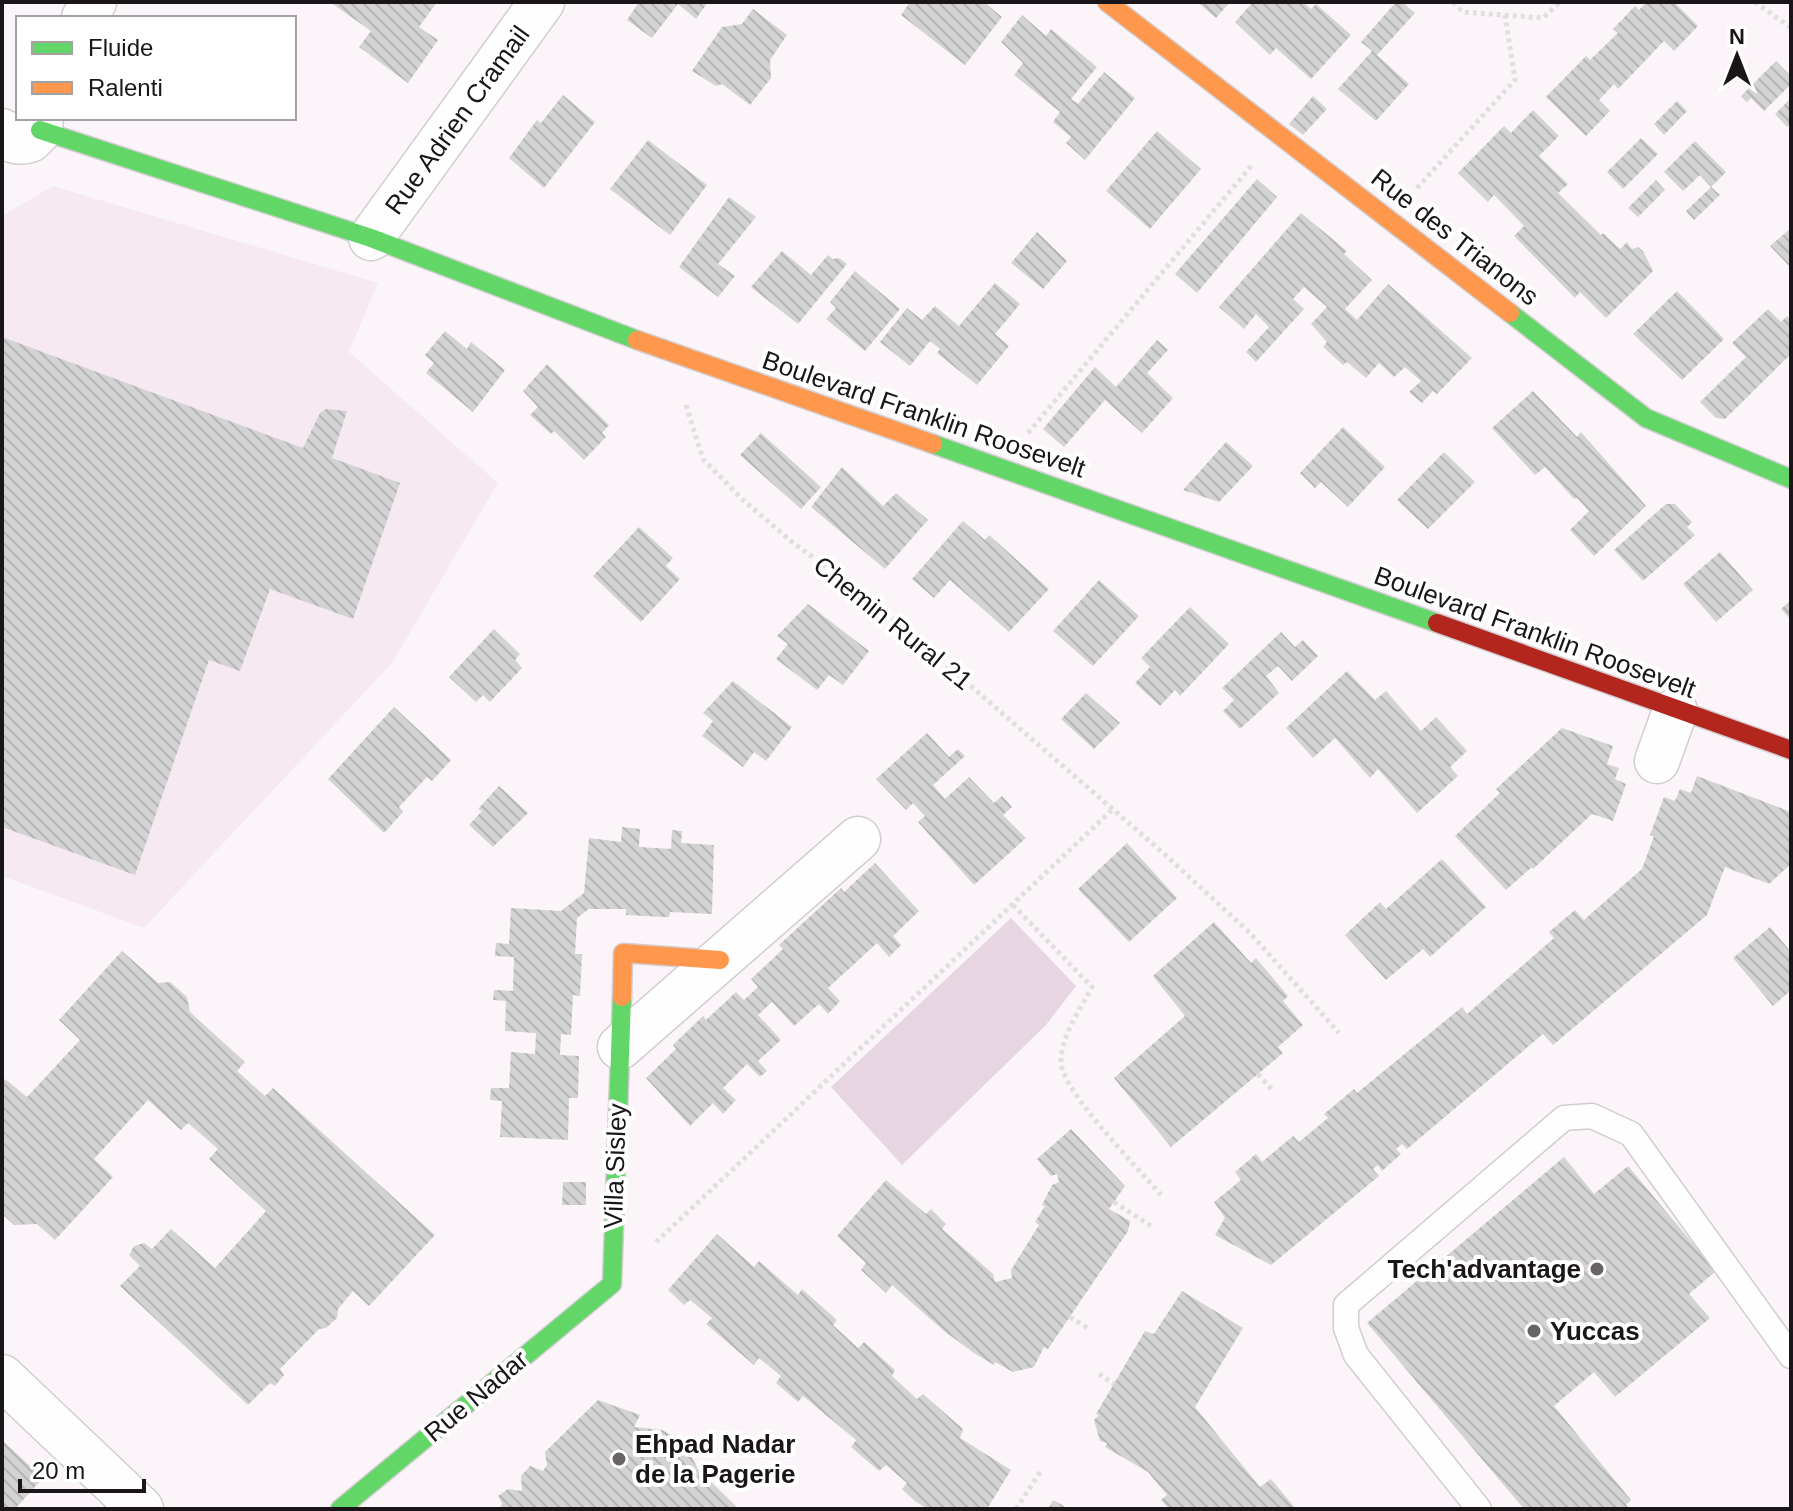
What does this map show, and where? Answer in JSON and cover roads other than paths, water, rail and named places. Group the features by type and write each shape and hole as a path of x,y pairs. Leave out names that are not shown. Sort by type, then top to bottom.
{"street":[{"name":"Rue Adrien Cramail","path":"371,238 542,2"},
{"name":"Rue des Trianons","path":"1107,2 1646,418 1791,479"},
{"name":"Boulevard Franklin Roosevelt","path":"16,124 371,238 690,360 1006,469 1791,750"},
{"path":"1657,761 1675,711"},
{"path":"620,1047 858,839"},
{"name":"Villa Sisley","path":"612,1284 623,953 720,960"},
{"name":"Rue Nadar","path":"340,1509 612,1284"},
{"path":"2,1377 141,1509"}],"lane":[{"path":"1479,1509 1356,1355 1346,1328 1346,1305 1564,1118 1592,1116 1631,1134 1791,1356"}],"place":[{"name":"Tech'advantage","path":"1597,1269"},
{"name":"Yuccas","path":"1534,1331"},
{"name":"Ehpad Nadar de la Pagerie","path":"619,1459"}]}
